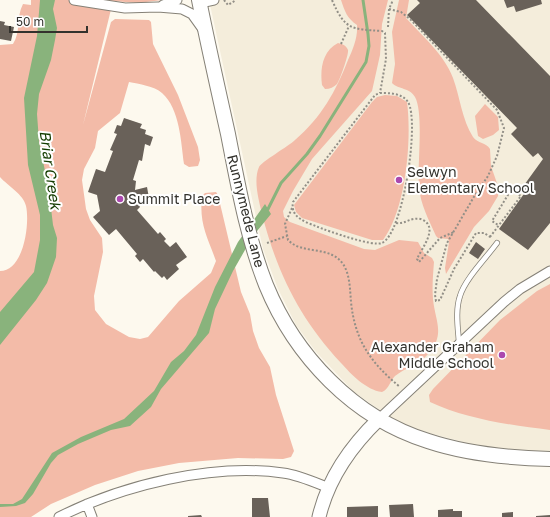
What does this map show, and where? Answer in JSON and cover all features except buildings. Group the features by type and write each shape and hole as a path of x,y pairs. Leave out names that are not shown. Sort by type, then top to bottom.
{"main road":[{"name":"Runnymede Lane","path":"199,2 252,243 272,299 289,330 319,370 351,399 379,419 412,436 450,448 496,456 550,459"}],"street":[{"path":"75,0 125,8 158,7 188,11 197,20 208,40"},
{"path":"158,7 177,0"},
{"path":"199,2 214,0"},
{"path":"319,517 329,488 348,455 379,419 504,302 520,289 550,271"},
{"path":"59,517 87,504 145,484 214,473 283,473 305,478 329,488"},
{"path":"87,504 92,517"}],"lane":[{"path":"459,344 458,313 460,296 464,287 497,243"}],"path":[{"path":"224,0 229,5 236,0"},
{"path":"332,0 340,18 349,26 386,33 386,59 380,93"},
{"path":"388,27 389,9 393,0"},
{"path":"389,9 401,12 411,20 497,110 504,123 503,138 492,170 447,243 435,295 437,301 440,300 454,268 476,233 484,233 497,243"},
{"path":"341,44 349,26"},
{"path":"293,207 297,216 307,223 338,234 372,244 379,244 387,240 396,223 407,180 410,156 410,108 403,97 380,93 375,95 293,202 293,207 285,224 286,236 292,244 326,252 341,261 347,271 354,323 360,341 383,372 407,393"},
{"path":"490,237 521,196 511,190 492,221 498,226"},
{"path":"396,223 405,223 417,218 423,220 429,226 430,232 418,262 421,262 429,249 440,238 454,232"},
{"path":"267,243 286,236"}],"shaded area":[{"path":"31,0 162,0 138,3 113,1 83,125 111,22 115,19 149,20 151,22 153,44 178,95 198,147 200,160 198,166 189,167 184,164 179,126 173,108 162,93 151,87 129,82 120,113 98,131 95,148 84,169 82,180 86,209 90,220 102,238 103,252 94,296 95,310 106,324 129,337 140,339 148,337 179,301 211,273 216,261 204,230 201,206 202,196 205,193 216,192 218,195 241,292 250,314 253,331 259,348 270,367 276,395 294,451 291,457 283,459 238,458 179,463 138,471 95,485 51,504 31,517 0,517 0,271 8,269 15,263 20,255 26,234 27,214 25,202 0,177 0,45 13,44 17,35 23,4 31,5"},
{"path":"40,0 55,0 53,9 57,28 51,60 39,94 37,114 39,141 49,191 53,225 57,238 56,257 47,283 36,300 0,345 0,312 34,272 40,240 40,215 28,165 24,98 37,36"},
{"name":"Selwyn Elementary School","path":"209,0 550,0 550,451 518,451 478,446 414,429 390,417 354,392 316,352 296,325 278,289 263,249"},
{"path":"341,0 388,0 382,24 380,55 372,91 312,159 283,211 284,217 290,222 364,249 375,250 399,240 418,242 424,253 432,258 434,262 433,299 438,327 437,340 425,357 395,376 386,389 382,392 376,391 365,385 349,372 326,346 302,312 275,256 262,214 257,190 257,172 259,167 292,143 313,123 333,93 352,52 357,34 357,25 347,14"},
{"path":"399,0 409,0 406,18 439,53 449,69 469,130 477,141 486,145 490,149 491,166 499,189 498,196 489,211 474,227 446,274 445,268 449,242 448,239 438,238 436,236 425,212 420,193 420,127 418,105 413,94 392,83 395,64 392,32"},
{"path":"338,43 345,46 348,50 346,61 337,84 332,88 325,89 322,85 321,79 323,61 328,51"},
{"path":"385,95 397,96 407,102 409,135 406,174 402,193 391,227 383,240 372,240 302,218 296,212 294,205 372,102 377,97"},
{"path":"485,104 498,117 499,130 493,135 483,139 478,136 475,116"},
{"path":"265,204 271,214 253,236 233,271 215,309 209,333 161,389 151,407 130,426 111,430 78,444 58,455 51,463 33,494 25,503 16,506 0,507 0,504 13,504 22,499 52,453 81,437 124,419 154,391 171,362 184,351 196,335 215,287 238,242"},
{"name":"Alexander Graham Middle School","path":"550,284 550,430 473,417 430,402 429,395 433,389 500,320 537,291"}],"waterway":[{"path":"268,209 281,183 307,154 320,136 366,62 369,46 363,0"}],"place":[{"name":"Selwyn Elementary School","path":"399,180"},
{"name":"Summit Place","path":"120,199"},
{"name":"Alexander Graham Middle School","path":"502,355"}],"water label":[{"name":"Briar Creek","path":"50,170"}]}
